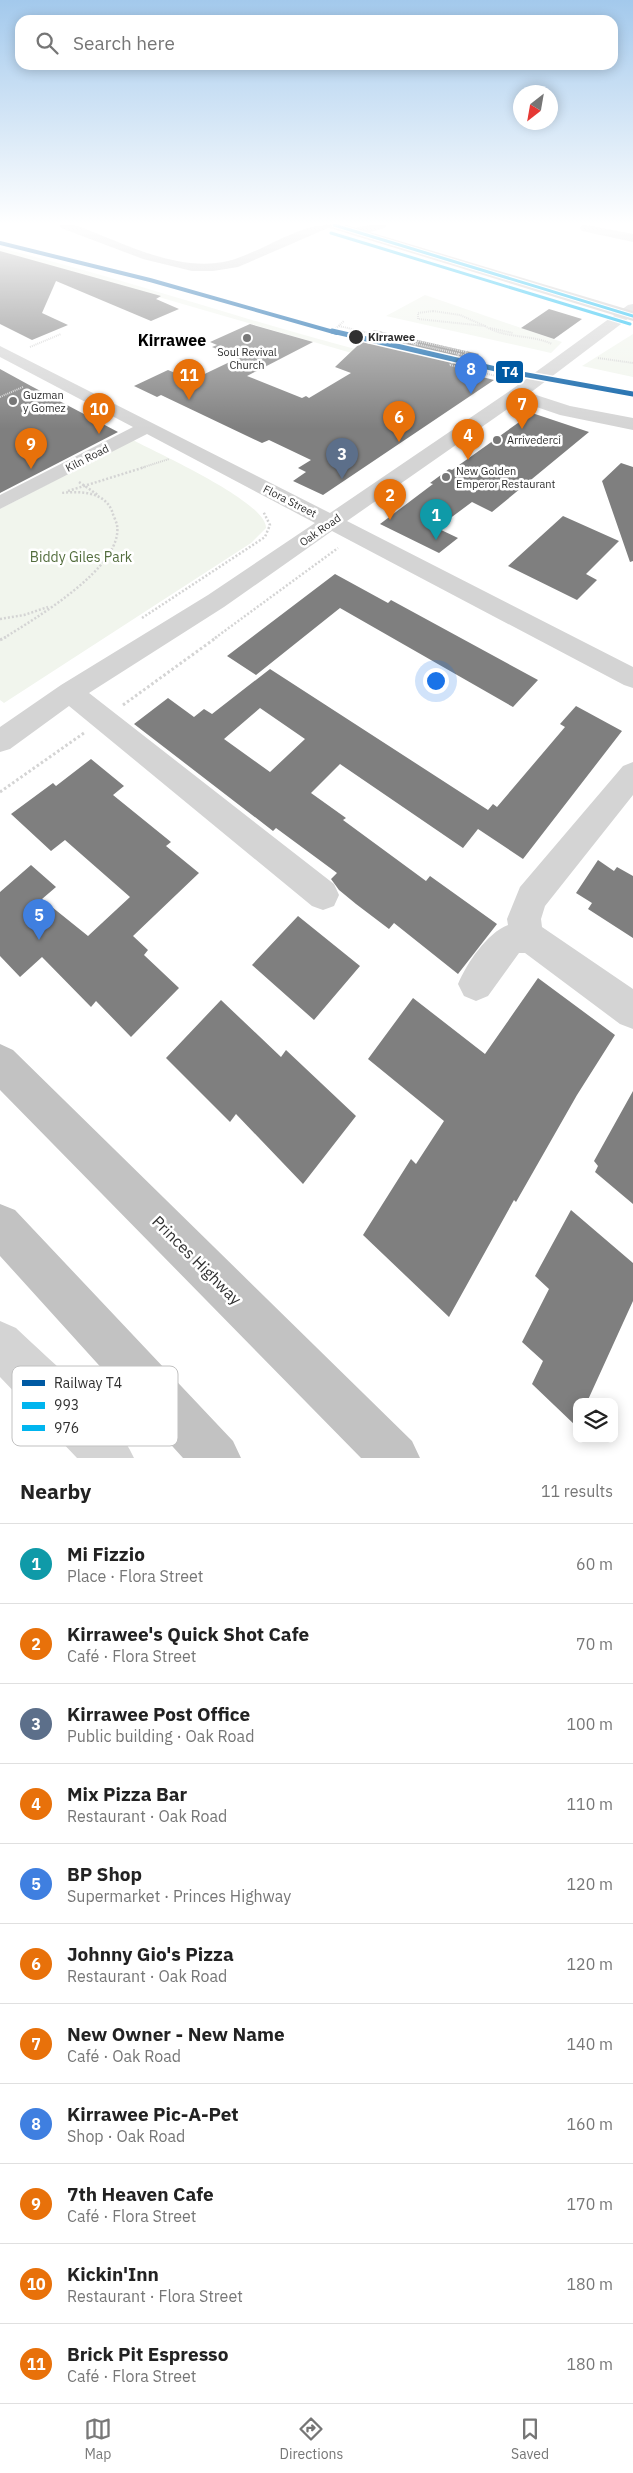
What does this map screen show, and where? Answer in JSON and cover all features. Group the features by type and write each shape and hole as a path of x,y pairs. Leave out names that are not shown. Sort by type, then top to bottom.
{"highway":[{"name":"Princes Highway","path":"0,1062 395,1458"},
{"path":"0,1225 131,1366"},
{"path":"178,1417 216,1458"}],"main road":[{"path":"575,293 631,311"}],"street":[{"name":"Oak Road","path":"0,741 70,692 216,601 332,522 512,386 533,381 631,311"},
{"name":"Flora Street","path":"0,352 633,678"},
{"path":"512,386 573,412 633,424"},
{"name":"Kiln Road","path":"0,503 147,427"},
{"path":"70,692 102,720 323,895"},
{"path":"526,937 524,919 532,898 633,774"},
{"path":"476,984 508,941 513,938 526,937 534,940 633,1011"},
{"path":"0,1344 22,1366"},
{"path":"99,1446 109,1458"}],"path":[{"path":"486,327 426,321 418,319 418,313 431,310 454,314 486,327 498,333 535,337 552,344"},
{"path":"334,330 344,321"},
{"path":"339,326 416,344 459,354 471,357 466,352 419,340 416,344 412,348 460,359 466,352"},
{"path":"25,349 61,334"},
{"path":"459,354 450,365 512,386"},
{"path":"597,358 633,363"},
{"path":"0,397 23,387"},
{"path":"0,640 78,589 108,555 116,541 118,527 112,511 101,497 86,486 173,458"},
{"path":"59,494 85,492 101,497"},
{"path":"105,501 109,500"},
{"name":"Oak Road","path":"0,792 341,546"},
{"path":"108,555 112,556"},
{"path":"0,619 30,614 55,604"}],"green space":[{"path":"145,293 162,293 378,355 376,360"},
{"path":"425,295 562,342 551,353 386,316"},
{"path":"633,334 633,377 582,366"},
{"name":"Biddy Giles Park","path":"133,440 231,492 262,517 266,528 251,543 4,703 0,700 0,509"}],"building":[{"path":"0,293 51,293 42,313 68,325 32,340 0,324"},
{"path":"85,293 150,293 161,296 156,299 179,309 151,321"},
{"path":"549,309 582,319 554,339 521,328"},
{"path":"250,324 313,342 247,376 302,398 306,396 309,398 351,373 335,367 374,330 479,354 463,372 494,380 323,495 293,481 306,472 298,468 311,460 269,440 262,443 161,395 157,397 134,386 168,370 192,380 238,358 212,347 217,345 210,342"},
{"path":"0,369 31,386 118,432 0,493"},
{"path":"532,413 589,432 492,512 472,502 437,528 458,538 439,553 380,524 433,484 430,483 449,469 452,470"},
{"path":"621,463 633,467 633,561 630,562 602,481"},
{"path":"563,516 619,541 586,574 597,580 577,600 508,566"},
{"path":"335,574 388,603 391,600 538,680 513,707 340,608 256,675 227,656"},
{"path":"270,669 488,810 493,804 497,807 565,727 560,724 576,706 622,731 523,859 478,829 463,848 340,764 311,793 346,818 343,820 426,881 430,876 497,924 458,974 394,923 389,929 356,904 339,890 331,879 337,873 276,828 273,831 134,724 168,698 194,717 204,709 212,714","holes":["260,708 305,739 270,772 224,739"]},
{"path":"91,759 124,786 113,795 171,842 166,846 199,873 133,936 148,950 144,955 179,988 131,1037 96,1001 91,1007 42,957 20,977 0,956 0,892 31,865 56,887 42,899 88,936 130,897 65,840 51,851 11,814 53,783 56,786"},
{"path":"598,860 614,871 617,867 633,876 633,938 588,909 592,903 576,893"},
{"path":"298,916 360,966 314,1020 252,965"},
{"path":"538,978 615,1035 577,1095 516,1202 514,1200 449,1317 363,1235 411,1159 416,1164 444,1121 368,1059 413,998 485,1054"},
{"path":"221,1000 281,1057 286,1050 356,1116 303,1184 236,1114 230,1122 166,1058"},
{"path":"633,1091 633,1204 595,1172 598,1166 594,1161"},
{"path":"571,1210 633,1263 633,1301 589,1398 573,1398 573,1423 532,1384 543,1361 522,1342 549,1289 535,1276"}],"rail line":[{"name":"T4","path":"196,293 330,331 405,349 500,370 633,394"}],"transit line":[{"name":"976","path":"528,293 630,324"},
{"name":"993","path":"558,293 633,316"}],"place":[{"name":"Kirrawee","path":"356,337"},
{"name":"Soul Revival Church","path":"247,338"},
{"name":"Kirrawee Pic-A-Pet","path":"471,394"},
{"name":"Brick Pit Espresso","path":"189,400"},
{"name":"Guzman y Gomez","path":"13,401"},
{"name":"New Owner - New Name","path":"522,429"},
{"name":"Kickin'Inn","path":"99,434"},
{"name":"Arrivederci","path":"497,440"},
{"name":"Johnny Gio's Pizza","path":"399,442"},
{"name":"Mix Pizza Bar","path":"468,460"},
{"name":"7th Heaven Cafe","path":"31,469"},
{"name":"New Golden Emperor Restaurant","path":"446,477"},
{"name":"Kirrawee Post Office","path":"342,479"},
{"name":"Kirrawee's Quick Shot Cafe","path":"390,520"},
{"name":"Mi Fizzio","path":"436,540"},
{"name":"BP Shop","path":"39,940"}],"district":[{"name":"Kirrawee","path":"172,340"}]}
